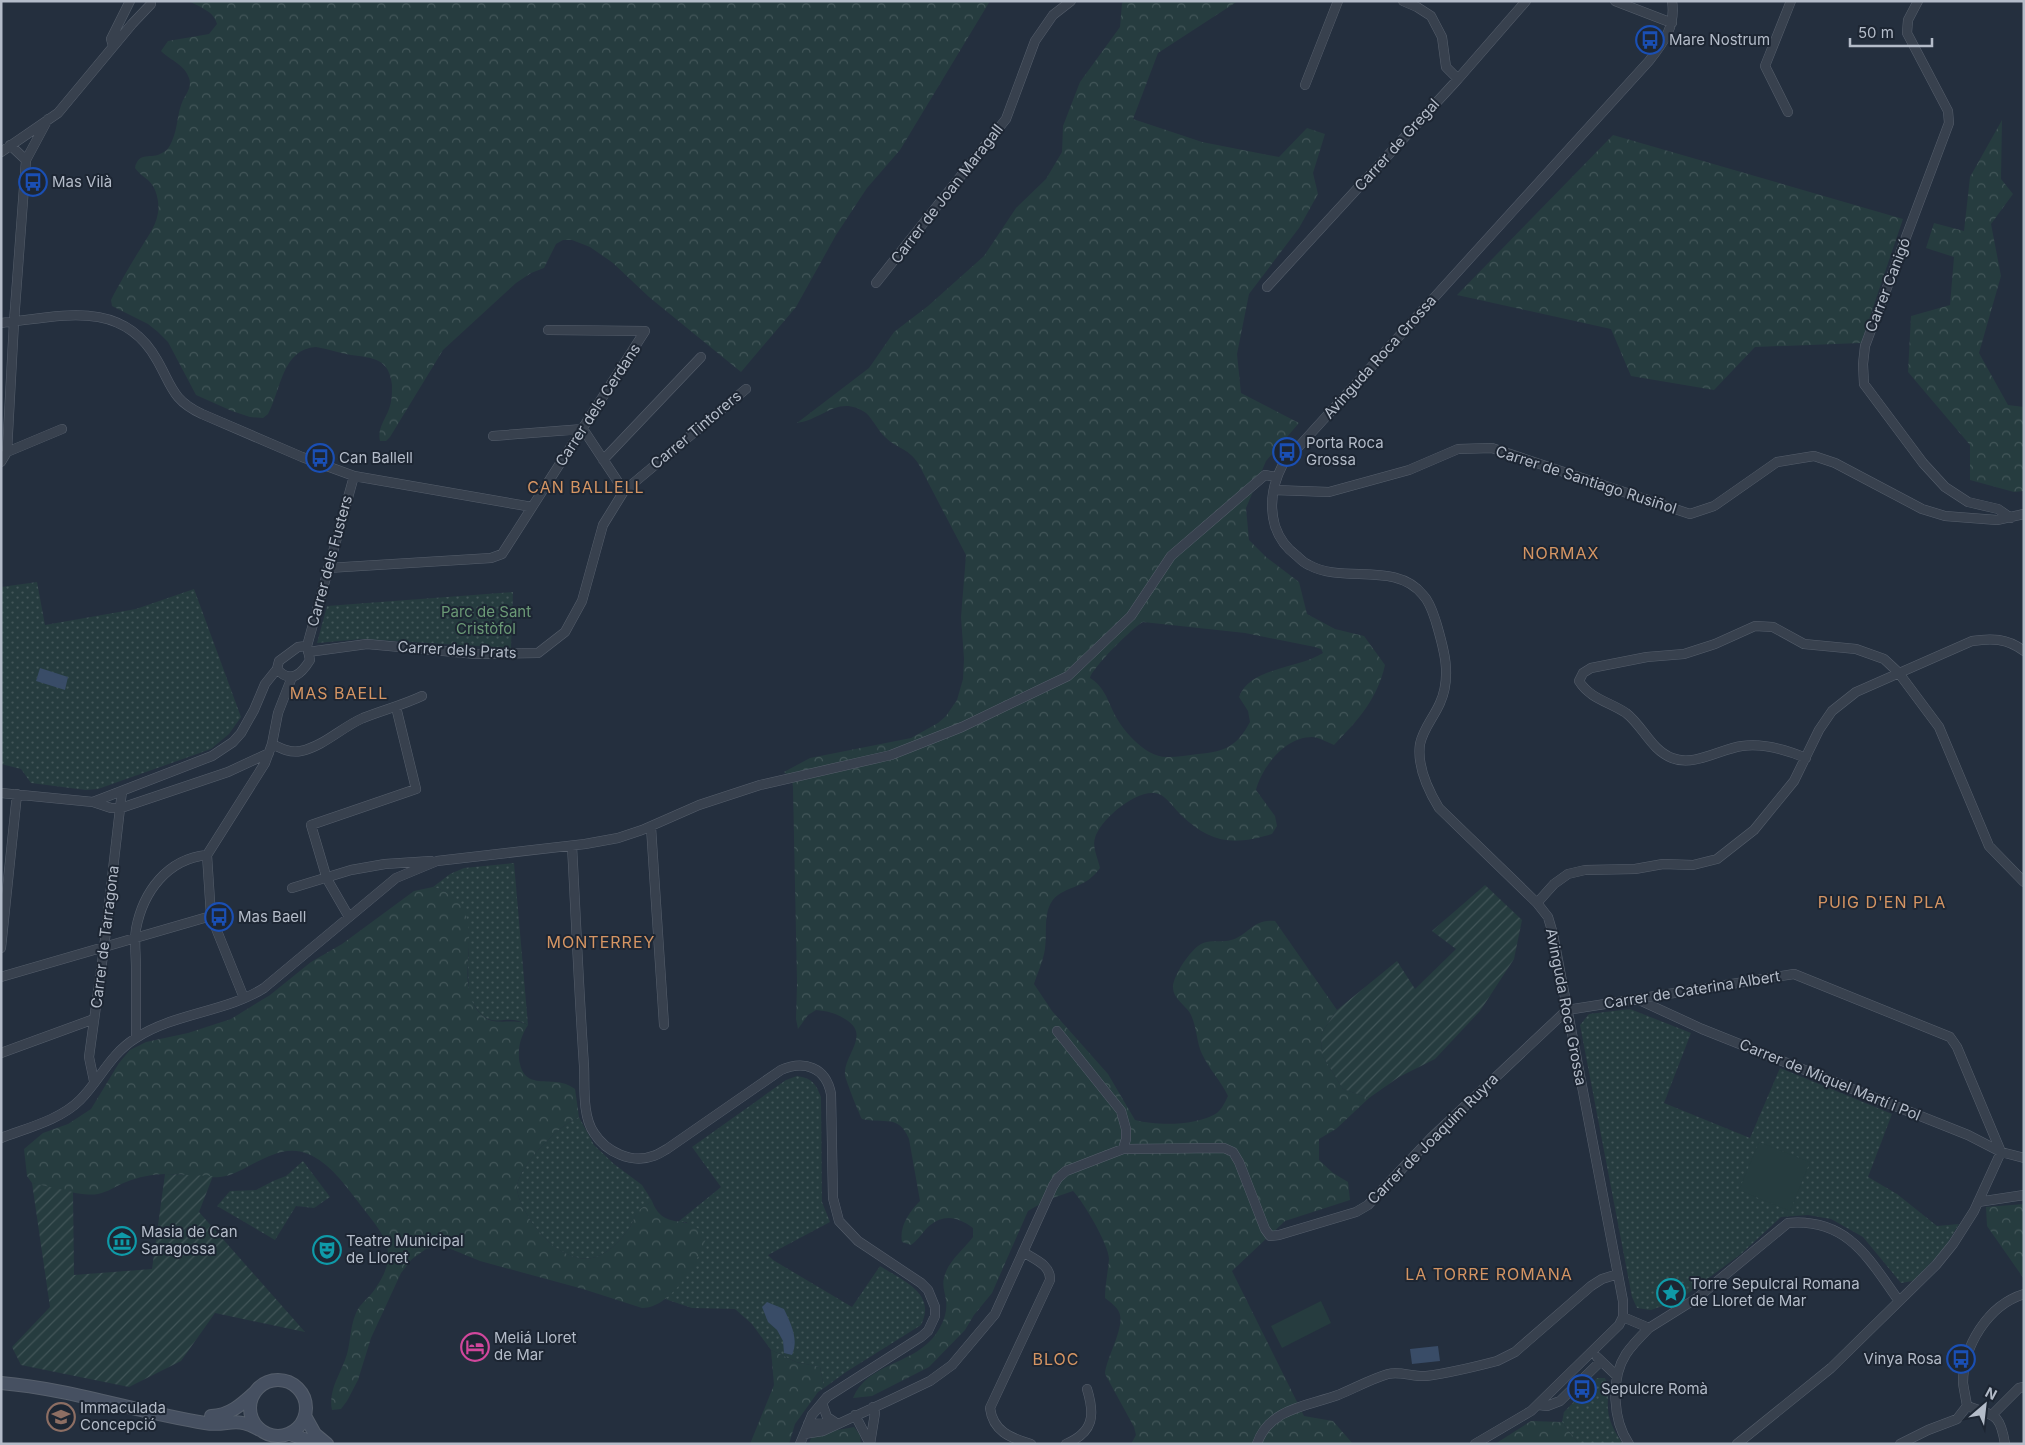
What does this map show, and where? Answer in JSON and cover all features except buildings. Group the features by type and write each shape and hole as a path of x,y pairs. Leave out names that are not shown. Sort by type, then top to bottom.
{"main road":[{"path":"1,1375 50,1381 209,1416 220,1415 233,1410 263,1385 273,1380 286,1380 304,1396 306,1401 305,1416 302,1424 290,1434 274,1437 244,1422 204,1423 64,1392 1,1383"},
{"path":"254,1393 250,1409 255,1423 260,1430"},
{"path":"305,1416 315,1434 327,1444"},
{"path":"290,1434 318,1444"}],"street":[{"path":"113,46 111,39 130,1"},
{"name":"Carrer de Joan Maragall","path":"876,283 1006,119 1035,41 1053,15 1071,1"},
{"path":"1305,85 1338,1"},
{"path":"1403,1 1431,16 1442,37 1446,67 1458,79"},
{"name":"Carrer de Gregal","path":"1267,287 1458,79 1526,1"},
{"path":"1615,1 1672,23"},
{"name":"Avinguda Roca Grossa","path":"1623,1317 1624,1310 1618,1274 1553,934 1548,917 1537,903 1439,808 1430,794 1420,760 1422,736 1440,703 1446,670 1445,650 1431,608 1423,594 1410,584 1397,578 1325,570 1309,565 1291,552 1278,535 1272,506 1276,477 1287,459 1667,38 1672,23 1672,1"},
{"path":"1788,112 1765,66 1791,1"},
{"name":"Carrer Canigó","path":"1918,1 1908,20 1907,33 1948,112 1949,123 1942,147 1865,346 1863,364 1864,384 1923,463 1946,487 1968,502 1998,509 2011,518"},
{"path":"1,152 58,113 113,46 151,4"},
{"path":"1,462 4,450 26,160 48,119"},
{"path":"10,146 26,160"},
{"path":"1,323 75,314 100,316 118,323 134,333 151,349 176,396 187,407 302,457 354,476 532,507"},
{"name":"Carrer dels Cerdans","path":"328,568 490,558 502,554 645,331 548,330"},
{"path":"603,460 701,356"},
{"name":"Carrer Tintorers","path":"624,491 746,389"},
{"path":"4,450 62,429"},
{"path":"493,436 583,429 624,491"},
{"name":"Carrer de Santiago Rusiñol","path":"1274,490 1329,492 1409,470 1458,449 1492,448 1690,514 1714,506 1777,462 1814,456 1836,463 1922,509 1945,516 1997,520 2024,514"},
{"path":"292,888 327,879 351,870 385,864 437,861 607,841 651,827 699,805 760,785 891,755 962,727 1068,676 1131,616 1170,556 1266,475 1276,477"},
{"name":"Carrer dels Fusters","path":"308,649 354,476"},
{"name":"Carrer dels Prats","path":"308,649 367,644 476,654 538,653 565,632 582,601 603,525 624,491"},
{"path":"1806,758 1786,750 1744,746 1693,760 1672,758 1660,751 1639,724 1625,712 1591,694 1584,689 1579,681 1583,673 1591,668 1647,658 1684,654 1715,644 1755,626 1773,627 1804,644 1856,649 1884,659 1898,672 1938,728 1989,846 2024,882"},
{"path":"1537,903 1554,884 1568,874 1585,870 1635,869 1663,864 1693,865 1716,859 1754,830 1794,781 1819,730 1832,711 1856,692 1972,641 1991,638 2007,641 2024,651"},
{"path":"93,802 201,761 228,746 249,720 265,684 277,669 279,661 288,652 298,647 308,649 310,660 297,675 292,677 282,675 277,669"},
{"path":"244,998 211,916 207,854 265,764 278,713 292,677"},
{"path":"1,793 93,802 111,808 121,808 228,772 270,749 300,751 312,748 363,718 422,696"},
{"path":"349,917 327,879 311,825 416,789 396,707"},
{"name":"Carrer de Tarragona","path":"94,1081 88,1057 104,948 122,791"},
{"path":"1,948 17,794"},
{"path":"651,827 664,1025"},
{"path":"572,846 581,1025 588,1117 593,1132 604,1147 620,1155 638,1158 653,1156 667,1149 781,1070 793,1065 807,1066 821,1074 830,1087 833,1198 839,1221 858,1241 921,1283 932,1298 935,1316 928,1331 907,1347 854,1379 822,1402 808,1424 800,1444"},
{"path":"136,1037 135,939 141,913 159,878 172,867 185,860 207,854"},
{"path":"1,1138 70,1108 80,1100 111,1060 136,1037 183,1017 255,994 274,981 301,956 396,878 437,861"},
{"path":"1,977 211,916"},
{"name":"Carrer de Caterina Albert","path":"1567,1010 1794,974 1950,1037 1957,1047 2001,1152"},
{"name":"Carrer de Miquel Martí i Pol","path":"1637,999 1702,1029 1968,1135 2001,1152 2024,1158"},
{"name":"Carrer de Joaquim Ruyra","path":"804,1434 817,1433 930,1381 952,1365 996,1314 1058,1178 1066,1171 1123,1149 1224,1148 1233,1152 1265,1229 1270,1236 1356,1212 1368,1205 1431,1138 1567,1010"},
{"path":"1,1053 94,1019"},
{"path":"1057,1031 1121,1112 1126,1129 1123,1149"},
{"path":"1737,1444 1831,1368 1936,1265 1953,1244 1978,1202 2001,1152"},
{"path":"1978,1202 2024,1195"},
{"path":"1629,1444 1620,1430 1617,1419 1617,1376 1625,1355 1649,1328 1697,1298 1788,1223 1806,1221 1826,1227 1852,1240 1867,1257 1899,1301"},
{"path":"1023,1252 1049,1271 1050,1280 990,1408 993,1420 998,1428 1015,1440 1031,1444"},
{"path":"1257,1444 1270,1422 1285,1412 1337,1395 1386,1375 1415,1376 1441,1374 1505,1358 1515,1352 1592,1286 1618,1274"},
{"path":"1900,1444 1928,1430 1957,1419 1967,1406 1964,1383 1967,1360 1973,1342 1984,1323 1998,1306 2024,1294"},
{"path":"1475,1444 1519,1419 1538,1405 1593,1352 1619,1325 1623,1317 1649,1328"},
{"path":"1593,1352 1617,1376"},
{"path":"1538,1405 1547,1406 1560,1401 1601,1361"},
{"path":"1992,1415 2020,1388 2024,1387"},
{"path":"1066,1444 1081,1435 1090,1422 1093,1413 1087,1389"},
{"path":"822,1402 827,1417 837,1423"},
{"path":"1967,1406 1992,1415 2002,1424 2005,1444"},
{"path":"870,1444 874,1420 873,1407"},
{"path":"855,1415 870,1444"},
{"name":"Carrer de Joaquim Ruyra","path":"808,1424 837,1423"}],"green space":[{"path":"189,1 990,1 900,150 867,188 836,235 796,307 741,372 649,297 613,263 590,247 572,240 563,240 556,244 544,268 531,273 516,283 443,350 390,437 386,441 380,441 380,429 391,403 392,385 387,369 379,361 316,347 305,349 289,363 268,414 263,418 250,417 196,395 168,342 148,324 112,306 111,300 152,230 157,215 158,199 155,190 151,183 135,168 137,162 142,157 158,155 168,148 174,136 181,105 189,87 190,81 187,73 161,51 168,41 209,34 217,24 213,16"},
{"path":"1125,1 1238,1 1158,53 1133,119 1202,142 1279,157 1307,128 1325,134 1313,173 1318,194 1299,228 1249,294 1237,354 1241,393 1299,423 1266,461 1246,508 1249,540 1266,557 1299,582 1307,614 1335,629 1364,636 1385,665 1377,689 1366,709 1334,745 1314,737 1302,738 1284,748 1269,763 1263,772 1256,790 1275,816 1277,826 1272,834 1234,841 1212,836 1192,824 1164,797 1153,793 1143,794 1133,799 1113,813 1098,830 1094,841 1100,868 1090,879 1058,895 1049,907 1044,954 1034,984 1052,1011 1108,1074 1135,1120 1166,1124 1188,1123 1217,1113 1228,1096 1202,1054 1190,1013 1177,998 1173,988 1183,964 1192,951 1201,944 1231,940 1237,938 1256,924 1275,921 1337,1010 1321,1034 1322,1055 1343,1089 1369,1098 1336,1129 1319,1139 1319,1160 1333,1173 1348,1182 1350,1200 1285,1221 1232,1271 1304,1416 1333,1421 1353,1444 1131,1444 1136,1435 1134,1427 1105,1374 1120,1325 1119,1312 1105,1298 1108,1252 1095,1224 1073,1191 1047,1200 1028,1211 992,1293 974,1315 965,1330 929,1367 872,1396 853,1398 859,1387 868,1378 923,1348 935,1335 941,1326 946,1311 943,1283 946,1272 952,1261 973,1237 973,1228 962,1221 945,1218 928,1227 911,1245 902,1242 903,1225 920,1201 909,1139 901,1126 896,1123 862,1119 860,1116 845,1075 856,1038 853,1025 838,1015 816,1010 808,1015 798,1029 796,1019 793,788 792,779 784,772 810,758 911,738 938,723 946,716 957,700 963,679 964,659 961,617 966,555 918,463 910,454 885,437 866,413 848,406 839,407 807,421 797,423 869,368 894,332 928,306 984,256 1016,208 1046,179 1062,152 1063,126 1080,82 1120,27 1122,3","holes":["1143,622 1245,633 1315,647 1321,649 1323,653 1264,674 1245,687 1239,697 1248,711 1250,722 1235,742 1216,752 1168,757 1151,753 1127,733 1116,717 1104,692 1090,678 1097,666 1113,649"]},
{"path":"2002,120 2001,179 2013,194 1991,224 2001,276 1979,353 2008,405 2024,407 2024,491 2014,492 1970,480 1970,445 1908,372 1911,316 1950,305 1954,257 1926,248 1934,223 1964,231 1970,177"},
{"path":"1613,135 1903,219 1861,343 1755,347 1714,390 1631,376 1611,329 1457,295"},
{"path":"37,582 45,625 136,609 194,589 241,717 229,734 211,749 98,789 86,790 31,783 21,769 1,764 1,587"},
{"name":"Parc de Sant Cristòfol","path":"513,592 511,648 363,639 317,643 327,606"},
{"path":"514,863 528,1025 518,1021 490,1020 483,1016 476,1008 468,995 469,940 466,917 462,907 455,899 446,892 433,887 450,874 464,868"},
{"path":"1485,885 1522,920 1514,959 1480,1011 1435,1059 1399,1077 1369,1098 1343,1089 1322,1055 1321,1034 1337,1010 1397,961 1415,989 1456,949 1432,931"},
{"path":"433,887 453,897 464,911 469,928 468,984 472,1002 483,1016 488,1019 528,1025 520,1041 519,1050 522,1070 527,1076 533,1080 566,1084 575,1089 579,1117 561,1128 541,1147 532,1157 519,1178 517,1187 519,1199 536,1228 563,1252 585,1259 596,1257 615,1245 630,1227 639,1210 652,1201 657,1211 664,1217 693,1225 700,1230 706,1239 696,1260 673,1292 663,1301 653,1306 642,1308 583,1289 480,1261 446,1247 435,1246 426,1249 412,1259 401,1273 371,1338 358,1380 341,1409 332,1410 333,1390 347,1355 356,1313 373,1292 383,1275 388,1253 382,1234 375,1224 343,1182 323,1163 308,1154 288,1151 268,1157 223,1177 174,1174 151,1175 131,1180 102,1193 91,1195 32,1183 27,1176 24,1149 43,1133 68,1124 91,1109 119,1063 130,1050 146,1042 188,1033 231,1019 270,995 311,962 342,944 414,891"},
{"path":"1630,1009 1691,1033 1664,1103 1750,1138 1780,1068 1892,1114 1868,1177 1897,1194 1937,1226 1959,1224 1943,1250 1913,1281 1901,1283 1863,1237 1831,1219 1808,1215 1781,1217 1741,1254 1679,1300 1651,1310 1637,1308 1632,1297 1580,1025 1589,1014"},
{"path":"797,1076 812,1082 821,1097 822,1202 830,1222 768,1255 773,1260 852,1307 880,1266 915,1289 925,1304 925,1314 921,1325 824,1388 820,1367 796,1362 771,1350 752,1324 735,1309 692,1308 665,1299 688,1272 706,1239 686,1222 678,1222 721,1187 692,1147 786,1080"},
{"path":"579,1117 594,1145 614,1164 642,1185 652,1201 636,1214 627,1232 611,1248 601,1255 585,1259 563,1252 544,1237 524,1209 518,1196 517,1187 519,1178 532,1157 561,1128"},
{"path":"1759,1142 1810,1162 1790,1211 1739,1190"},
{"path":"303,1161 330,1197 314,1208 296,1206 275,1240 217,1206 230,1191 256,1190 286,1176"},
{"path":"165,1174 213,1176 199,1212 305,1332 215,1313 181,1361 129,1387 21,1365 12,1347 50,1307 32,1183 73,1192 74,1275 152,1269"},
{"path":"2024,1204 2024,1279 1987,1226 1986,1207"},
{"path":"1321,1301 1331,1323 1282,1348 1271,1326"},
{"path":"771,1350 796,1362 820,1367 824,1388 818,1392 795,1424 789,1444 750,1444 774,1385"},
{"path":"1597,1378 1605,1378 1610,1419 1615,1432 1623,1444 1579,1444 1562,1422 1564,1412"},
{"path":"1531,1421 1562,1422 1579,1444 1495,1444"},
{"path":"854,1427 860,1435 861,1444 809,1444 811,1438 827,1432"}],"water":[{"path":"40,668 68,677 65,690 36,681"},
{"path":"767,1302 784,1309 794,1337 795,1343 792,1355 784,1353 783,1341 777,1330 768,1322 762,1307"},
{"path":"1438,1346 1440,1361 1412,1364 1410,1349"}],"place":[{"name":"Mare Nostrum","path":"1650,40"},
{"name":"Mas Vilà","path":"33,182"},
{"name":"Porta Roca Grossa","path":"1287,452"},
{"name":"Can Ballell","path":"320,458"},
{"name":"Mas Baell","path":"219,917"},
{"name":"Masia de Can Saragossa","path":"122,1241"},
{"name":"Teatre Municipal de Lloret","path":"327,1250"},
{"name":"Torre Sepulcral Romana de Lloret de Mar","path":"1671,1293"},
{"name":"Meliá Lloret de Mar","path":"475,1347"},
{"name":"Vinya Rosa","path":"1961,1359"},
{"name":"Sepulcre Romà","path":"1582,1389"},
{"name":"Immaculada Concepció","path":"61,1417"}],"district":[{"name":"CAN BALLELL","path":"586,487"},
{"name":"NORMAX","path":"1561,553"},
{"name":"MAS BAELL","path":"339,693"},
{"name":"PUIG D'EN PLA","path":"1882,902"},
{"name":"MONTERREY","path":"601,942"},
{"name":"LA TORRE ROMANA","path":"1489,1274"},
{"name":"BLOC","path":"1056,1359"}]}
